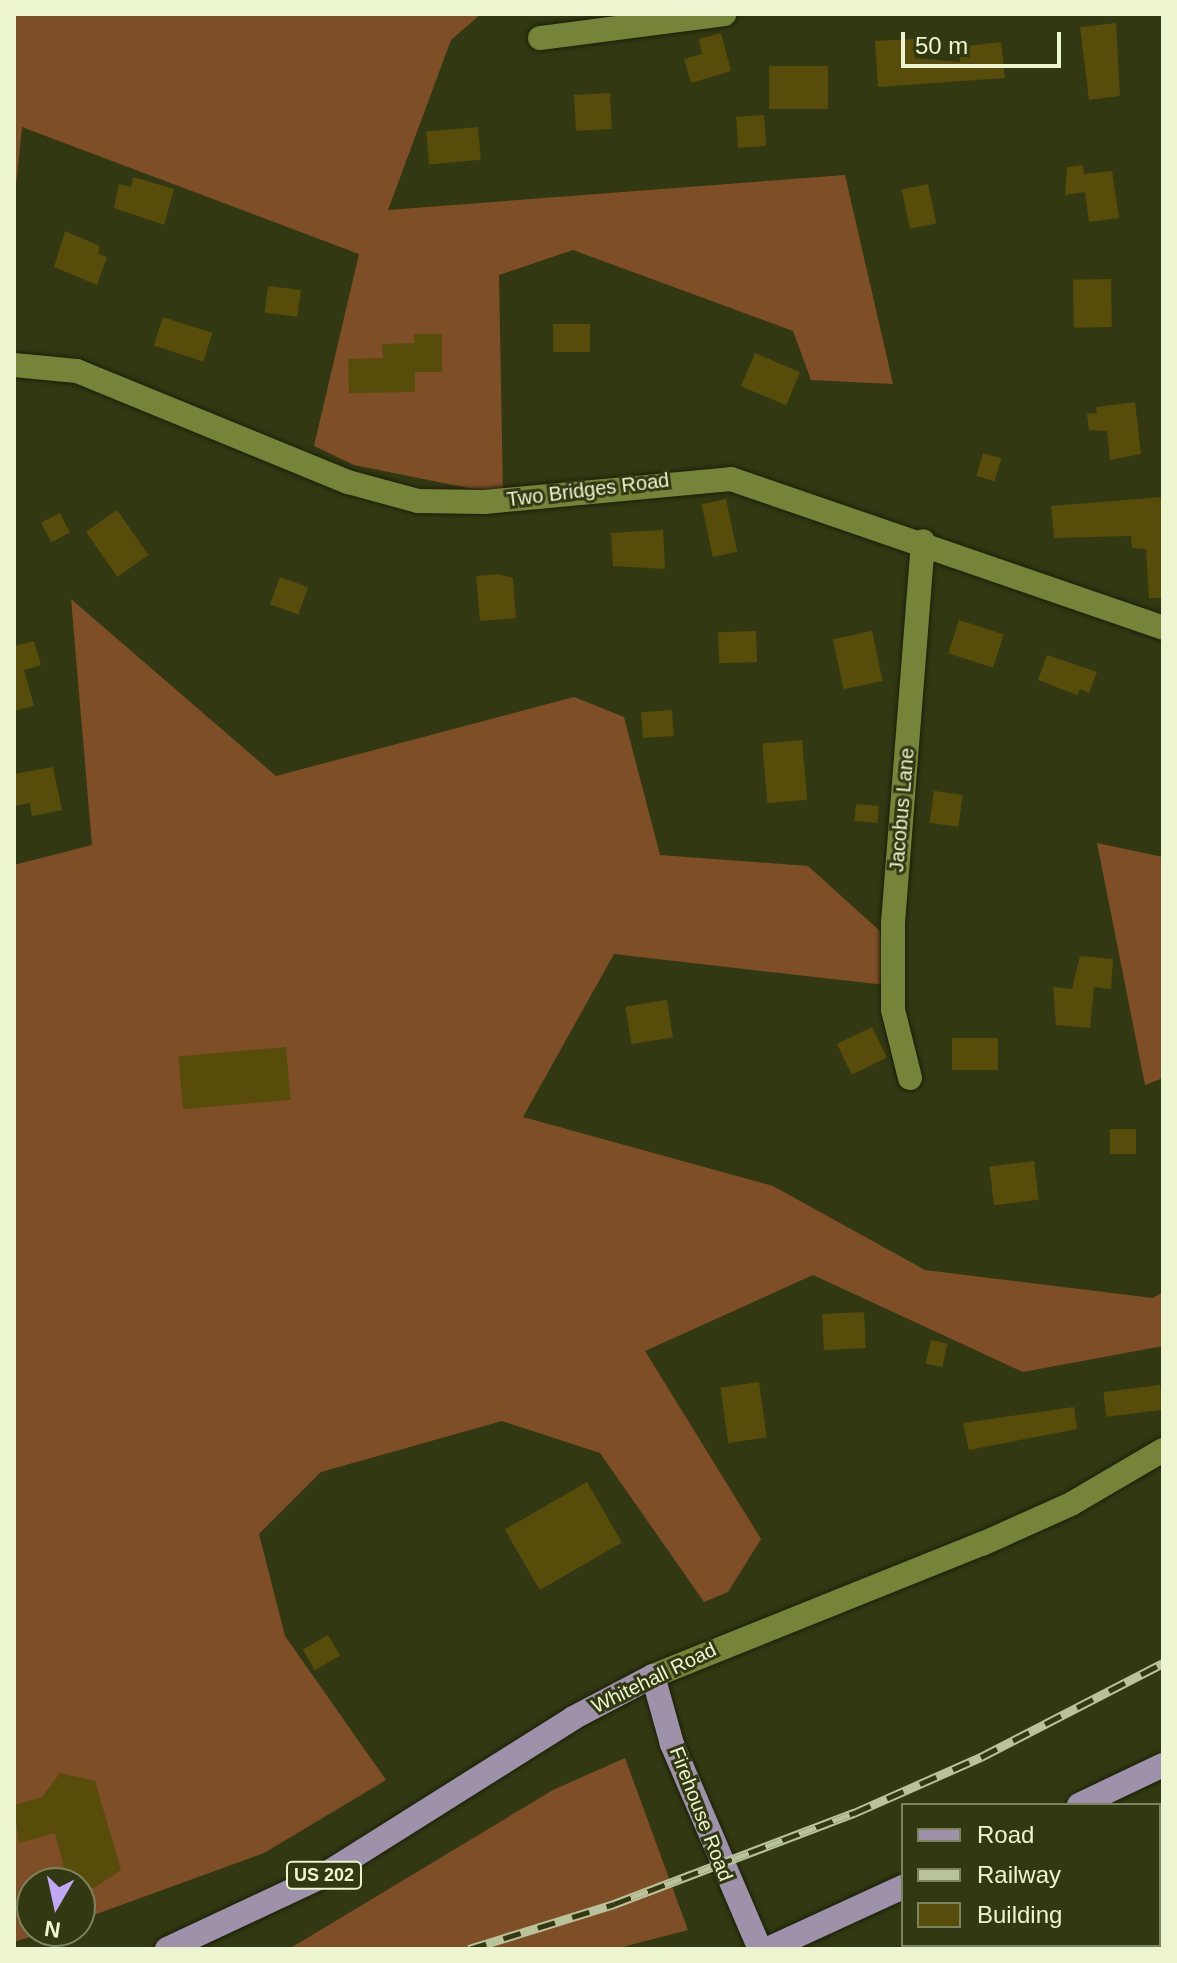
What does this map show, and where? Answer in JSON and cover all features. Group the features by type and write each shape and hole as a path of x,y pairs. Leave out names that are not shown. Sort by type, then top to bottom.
{"main road":[{"name":"Whitehall Road","path":"167,1949 321,1877 573,1718 653,1676"},
{"name":"Firehouse Road","path":"653,1676 672,1744 760,1949"},
{"path":"1083,1803 1163,1765"},
{"path":"768,1949 901,1888"}],"street":[{"path":"540,38 724,14"},
{"name":"Two Bridges Road","path":"14,365 77,371 389,496 475,503 731,479 923,541 1163,628"},
{"name":"Jacobus Lane","path":"910,1078 893,1010 893,923 923,541"},
{"name":"Whitehall Road","path":"653,1676 982,1544 1071,1504 1163,1450"}],"shaded area":[{"path":"14,14 481,14 451,40 388,210 845,175 893,384 811,380 793,331 573,250 499,275 503,495 354,465 314,446 359,254 22,127 14,204"},
{"path":"71,599 276,776 574,697 624,717 660,855 808,866 880,931 885,985 614,954 523,1117 773,1186 925,1270 1153,1298 1163,1292 1163,1346 1023,1372 813,1275 645,1351 761,1539 728,1592 704,1602 600,1453 502,1421 321,1472 259,1534 285,1636 386,1780 264,1853 96,1914 96,1867 16,1867 14,1942 14,865 92,845"},
{"path":"1097,843 1163,857 1163,1078 1145,1085"},
{"path":"625,1758 688,1930 615,1949 289,1949 553,1790"}],"building":[{"path":"1116,23 1120,96 1089,100 1080,27"},
{"path":"721,33 731,71 691,83 684,59 702,54 699,39"},
{"path":"914,39 915,58 960,62 959,47 1001,42 1005,78 878,87 875,41"},
{"path":"769,66 828,66 828,109 769,109"},
{"path":"610,93 612,129 576,131 574,95"},
{"path":"764,115 766,146 738,148 736,117"},
{"path":"478,127 481,160 429,164 426,132"},
{"path":"1083,165 1084,174 1112,171 1119,218 1089,222 1085,192 1065,195 1067,167"},
{"path":"133,177 174,189 164,225 114,208 119,184 131,187"},
{"path":"928,184 936,223 910,229 902,190"},
{"path":"65,231 100,246 98,254 107,257 97,285 54,267"},
{"path":"1111,279 1112,327 1074,328 1073,280"},
{"path":"268,286 301,290 297,317 265,313"},
{"path":"163,317 212,333 203,362 154,346"},
{"path":"553,324 590,324 590,352 553,352"},
{"path":"414,334 442,334 442,372 415,372 415,392 349,393 348,359 383,358 382,344 414,343"},
{"path":"755,353 800,372 786,405 741,386"},
{"path":"1135,402 1141,454 1110,460 1107,431 1089,430 1087,414 1097,413 1096,407"},
{"path":"983,453 1001,458 995,481 976,476"},
{"path":"1163,497 1163,598 1149,598 1146,549 1132,548 1131,536 1054,538 1051,506"},
{"path":"726,499 737,552 713,557 702,504"},
{"path":"117,510 149,555 117,577 86,532"},
{"path":"60,513 70,533 51,542 41,523"},
{"path":"663,530 665,569 613,566 611,533"},
{"path":"499,574 513,578 516,618 480,621 476,576"},
{"path":"280,577 308,587 298,615 270,604"},
{"path":"959,620 1004,635 993,668 948,653"},
{"path":"756,631 757,662 719,663 718,632"},
{"path":"872,631 883,681 843,689 833,639"},
{"path":"34,641 41,665 24,670 34,706 14,711 14,646"},
{"path":"1047,655 1097,672 1089,693 1080,689 1077,695 1038,680"},
{"path":"672,710 674,736 643,738 641,712"},
{"path":"802,740 807,800 767,803 762,743"},
{"path":"53,767 62,810 32,816 30,803 14,806 14,774"},
{"path":"934,791 963,795 958,827 930,823"},
{"path":"856,804 879,806 877,823 855,821"},
{"path":"1080,956 1113,959 1111,989 1094,987 1090,1028 1056,1025 1053,987 1072,989"},
{"path":"667,1000 673,1038 631,1044 626,1007"},
{"path":"872,1027 887,1058 852,1075 837,1044"},
{"path":"952,1038 998,1038 998,1070 952,1070"},
{"path":"286,1047 291,1100 183,1109 178,1056"},
{"path":"1110,1129 1136,1129 1136,1154 1110,1154"},
{"path":"1034,1161 1039,1200 994,1205 989,1166"},
{"path":"864,1312 866,1348 824,1350 822,1314"},
{"path":"931,1340 948,1344 942,1367 926,1363"},
{"path":"759,1382 767,1437 728,1443 720,1387"},
{"path":"1160,1385 1163,1410 1106,1417 1103,1392"},
{"path":"1074,1407 1077,1429 969,1450 963,1423"},
{"path":"587,1482 622,1543 540,1590 505,1530"},
{"path":"328,1635 340,1656 315,1670 303,1650"},
{"path":"60,1773 95,1781 121,1870 96,1887 96,1867 64,1867 55,1833 19,1843 14,1805 42,1797"}],"railway":[{"path":"469,1949 614,1904 854,1813 981,1757 1163,1663"}]}
